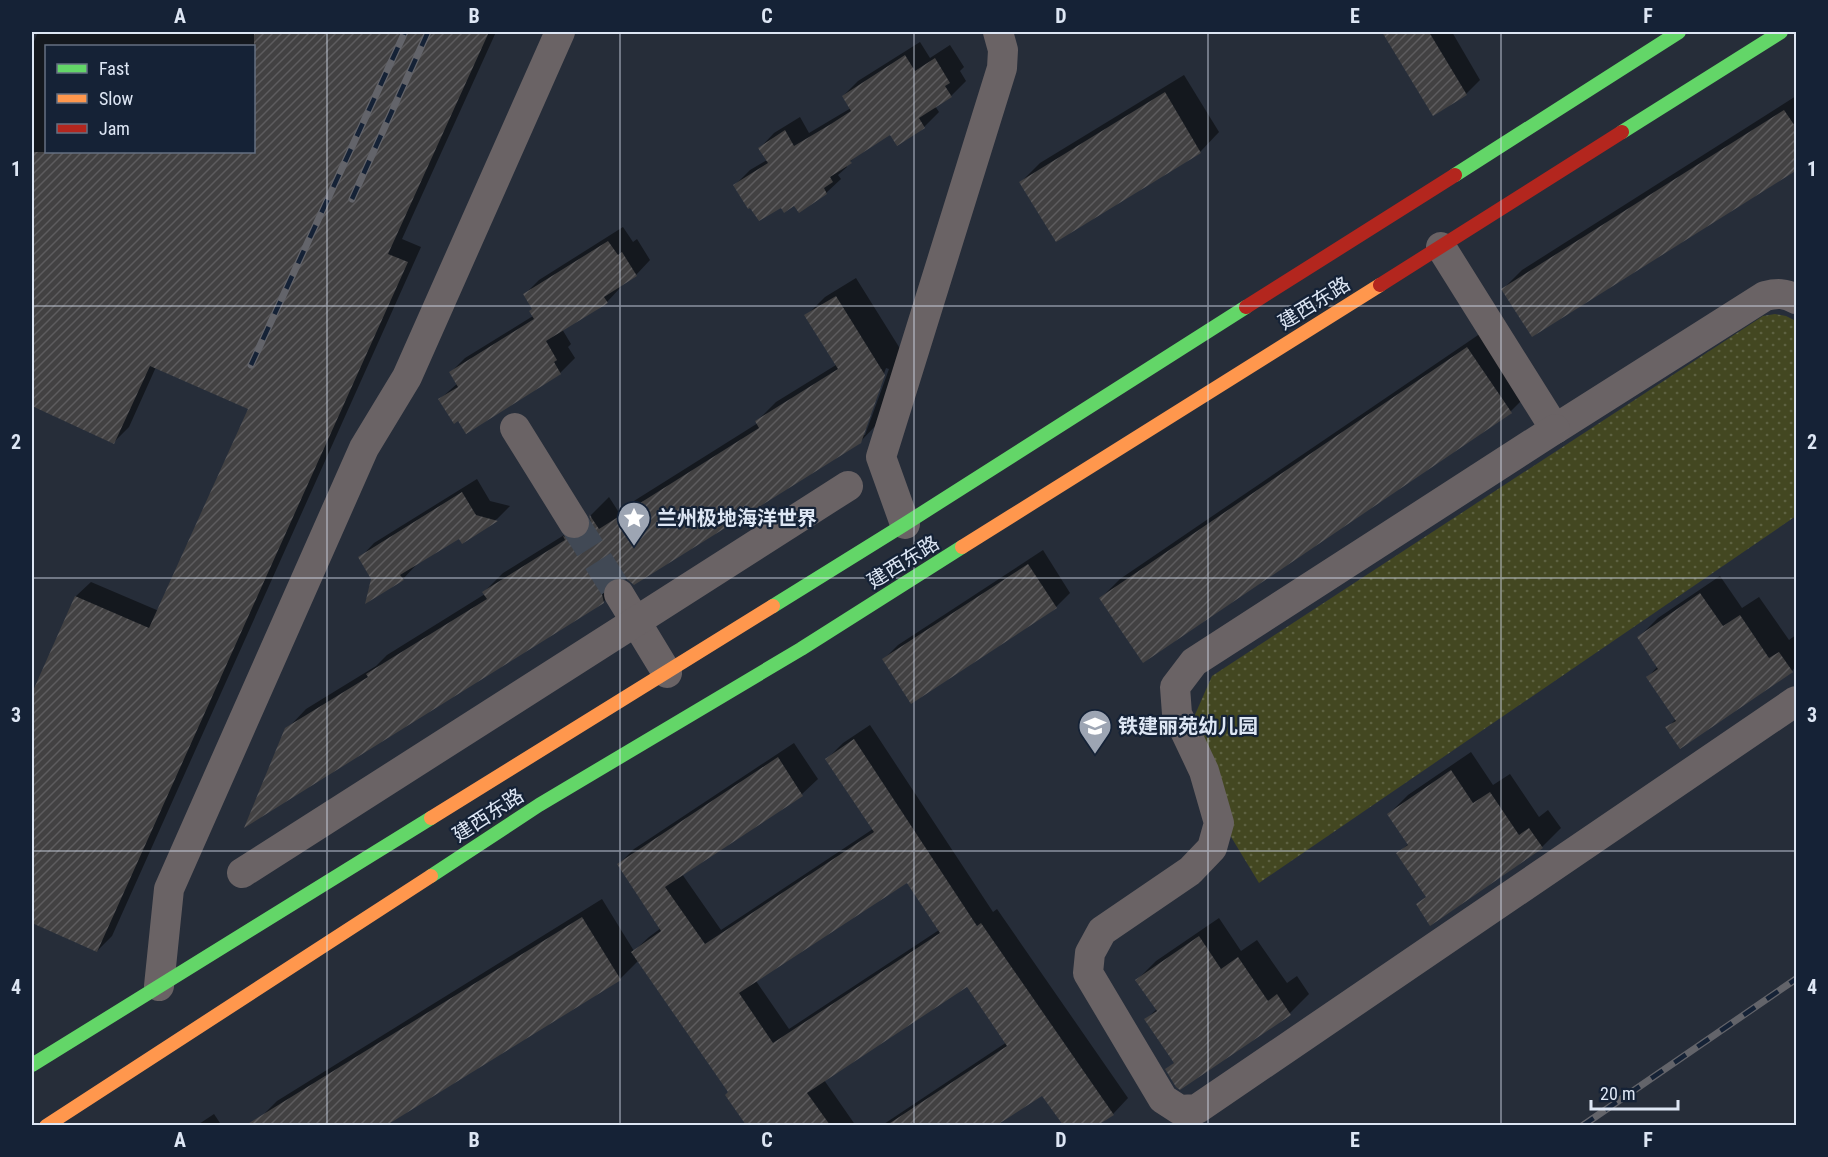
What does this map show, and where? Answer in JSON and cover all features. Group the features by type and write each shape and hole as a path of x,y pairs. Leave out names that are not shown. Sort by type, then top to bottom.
{"highway":[{"name":"建西东路","path":"32,1065 905,524 1679,32"},
{"name":"建西东路","path":"46,1125 539,805 801,649 1781,32"}],"street":[{"path":"159,986 169,889 364,448 407,377 560,32"},
{"path":"905,524 881,457 1002,68 1003,50 998,32"},
{"path":"1441,247 1555,429"},
{"path":"1797,299 1776,293 1764,296 1194,662 1175,687 1177,714 1204,771 1219,823 1212,848 1191,871 1102,932 1090,953 1088,973 1163,1099 1180,1110 1197,1109 1797,701"},
{"path":"515,428 574,523"},
{"path":"242,873 848,486"},
{"path":"619,594 667,673"}],"green space":[{"path":"1775,314 1796,321 1796,516 1259,883 1179,751 1212,676 1763,316"}],"building":[{"path":"254,32 489,32 388,254 408,262 97,952 32,923 32,693 75,596 149,628 248,409 150,366 114,444 32,406 32,152 255,153"},
{"path":"1382,32 1429,32 1467,95 1433,116"},
{"path":"905,55 915,71 935,58 950,83 945,86 952,97 919,118 925,128 897,146 890,135 850,161 852,163 830,177 833,182 824,188 827,194 799,213 794,206 784,213 781,208 759,221 750,208 748,209 733,185 768,163 758,148 785,130 794,146 831,124 851,111 842,96"},
{"path":"1165,92 1201,153 1056,242 1019,182"},
{"path":"1784,110 1797,129 1797,170 1532,337 1501,289"},
{"path":"608,241 618,255 622,252 637,276 604,297 608,303 546,341 557,360 554,362 561,374 466,434 458,421 454,424 438,399 458,387 449,372 534,319 529,311 532,309 523,294"},
{"path":"836,296 885,375 861,443 634,585 627,579 619,577 610,580 604,585 602,594 604,603 244,828 285,728 368,677 366,674 487,599 482,592 565,540 563,536 574,540 584,537 589,532 591,523 589,514 599,529 759,428 755,421 838,369 804,315"},
{"path":"1467,347 1512,413 1143,663 1099,598"},
{"path":"462,492 476,515 498,521 462,544 459,539 400,575 404,580 365,604 371,579 358,557"},
{"path":"1028,564 1057,608 911,704 882,659"},
{"path":"1700,593 1723,626 1740,615 1769,658 1779,652 1793,672 1680,749 1665,727 1676,721 1646,677 1658,669 1637,637"},
{"path":"854,739 977,926 981,923 1114,1115 1098,1125 1063,1125 1042,1096 997,1125 887,1125 1007,1046 967,987 807,1093 830,1125 746,1125 725,1095 728,1092 631,952 661,931 617,864 778,757 803,796 665,887 705,944 874,832 825,759","holes":["907,883 940,933 773,1043 739,993"]},
{"path":"1451,770 1473,803 1490,792 1519,835 1529,828 1543,848 1430,926 1416,904 1426,897 1396,853 1408,845 1387,814"},
{"path":"582,917 621,980 387,1125 246,1125"},
{"path":"1199,936 1221,969 1238,957 1268,1001 1277,994 1291,1015 1180,1090 1165,1069 1174,1063 1144,1019 1157,1011 1135,980"}],"tunnel":[{"path":"574,523 619,594"}],"railway":[{"path":"251,365 405,32"},
{"path":"352,199 428,32"},
{"path":"1582,1126 1796,979"}],"traffic: fast":[{"path":"1455,175 1679,32"},
{"path":"1622,132 1781,32"},
{"path":"773,606 1246,307"},
{"path":"431,876 539,805 801,649 962,547"},
{"path":"32,1065 431,818"}],"traffic: slow":[{"path":"962,547 1380,285"},
{"path":"431,818 773,606"},
{"path":"46,1126 431,876"}],"traffic: jam":[{"path":"1380,285 1622,132"},
{"path":"1246,307 1455,175"}],"place":[{"name":"兰州极地海洋世界","path":"634,547"},
{"name":"铁建丽苑幼儿园","path":"1095,755"}]}
